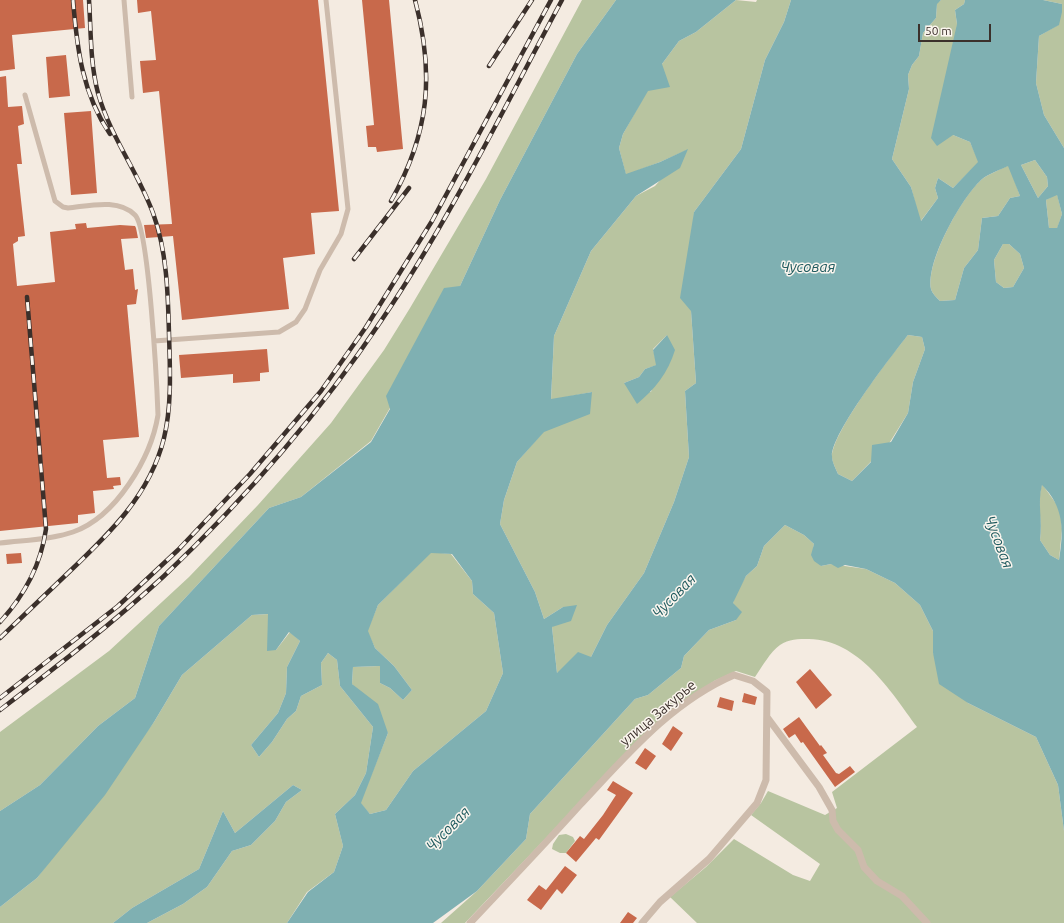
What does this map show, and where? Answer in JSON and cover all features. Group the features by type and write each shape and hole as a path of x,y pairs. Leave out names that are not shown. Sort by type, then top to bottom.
{"street":[{"name":"улица Закурье","path":"470,923 640,741 682,706 712,684 734,675 753,680 767,692 766,780 757,803 709,859 660,902 642,923"},
{"path":"767,717 819,787 832,810 833,821 838,830 858,850 864,867 877,881 902,896 927,923"}],"lane":[{"path":"124,0 132,97"},
{"path":"154,341 279,332 296,322 306,308 322,265 341,234 348,209 326,0"},
{"path":"0,543 72,532 98,519 118,499 130,483 148,448 156,426 158,402 146,255 143,232 137,216 125,209 110,204 68,208 63,207 55,201 25,95"}],"green space":[{"path":"582,0 616,0 577,54 500,200 460,286 371,441 301,497 269,508 159,626 135,698 98,726 40,785 0,811 0,732 109,651 189,577 258,505 331,423 384,350 410,308 486,179"},
{"path":"736,0 756,2 757,0 791,0 784,22 765,60 741,149 694,212 691,311 696,383 685,391 689,457 674,502 644,573 607,625 591,657 557,673 552,627 563,607 544,619 535,592 500,524 504,500 517,462 544,431 562,424 592,392 551,400 554,336 591,251 636,196 655,186 687,150 626,175 619,148 623,134 662,64 679,41 696,32","holes":["667,335 651,392 624,383 639,377 645,369 657,365 653,349"]},
{"path":"941,0 965,0 964,4 955,10 957,24 953,135 970,142 979,162 953,188 938,178 935,188 938,198 920,222 911,187 892,159 909,89 908,75 912,65 919,56 923,33 936,18 937,3"},
{"path":"1043,0 1064,0 1064,148 1044,115 1036,83 1039,36 1058,25 1062,4"},
{"path":"1035,160 1047,177 1048,186 1038,198 1021,165"},
{"path":"1009,165 1020,196 1010,198 998,216 982,218 978,250 964,268 955,300 940,301 931,289 931,277 939,247 955,215 981,180"},
{"path":"1057,194 1062,214 1057,229 1049,228 1046,200"},
{"path":"1003,244 1009,244 1020,254 1024,268 1013,287 1004,288 996,282 994,260"},
{"path":"908,335 922,337 925,349 913,382 908,413 890,442 852,481 838,474 832,459 834,446 851,413"},
{"path":"1042,484 1060,509 1062,529 1059,560 1050,555 1040,540 1040,492"},
{"path":"785,525 804,535 814,544 813,550 821,566 831,564 866,569 895,583 920,605 933,631 933,653 968,703 1036,737 1058,785 1064,831 1064,923 697,923 670,897 706,867 734,839 793,875 810,881 820,864 751,815 761,803 768,791 825,815 837,808 832,792 917,727 884,683 858,658 843,648 827,642 797,639 783,643 776,648 755,677 736,671 714,681 647,732 465,923 441,923 477,891 526,839 530,814 635,699 648,695 681,668 684,656 709,630 736,620 733,603 735,595 746,576 757,566 764,546"},
{"path":"431,552 451,554 472,581 473,594 494,613 503,673 486,711 413,771 386,810 370,814 360,803 388,733 352,684 353,667 380,666 380,683 390,688 403,700 412,690 394,666 375,648 367,631 378,605"},
{"path":"269,614 276,650 290,632 300,641 287,667 286,693 278,713 251,745 259,757 272,742 287,719 296,711 301,696 322,685 321,663 328,653 337,660 340,686 373,727 366,773 355,795 335,814 343,846 334,872 307,892 287,923 147,923 183,904 207,887 232,851 251,845 275,821 286,802 302,790 293,785 235,833 223,811 199,869 132,908 113,923 0,923 0,907 37,878 154,722 182,675 252,615"},
{"path":"566,834 573,837 575,841 566,853 560,853 552,849 553,844 559,835"}],"water":[{"name":"Чусовая","path":"616,0 736,0 696,32 679,41 662,64 670,87 648,91 623,134 619,148 626,174 660,162 688,149 680,168 636,196 591,251 554,336 551,399 592,392 590,414 544,432 517,462 504,500 500,524 535,592 544,619 563,607 577,605 571,621 552,627 557,673 578,652 591,657 607,625 644,573 674,502 689,457 685,391 696,383 691,311 680,298 694,212 741,149 765,60 784,22 791,0 941,0 937,4 936,18 923,33 919,56 912,65 908,75 909,89 892,159 911,187 921,221 938,198 935,188 938,178 953,188 978,162 970,142 953,135 937,146 931,138 957,24 955,10 964,4 965,0 1043,0 1062,4 1059,25 1039,36 1036,83 1044,115 1064,148 1064,831 1058,785 1036,737 968,703 939,684 933,653 933,631 920,605 895,583 866,569 845,565 838,568 831,564 821,566 814,561 811,555 814,544 804,535 785,525 764,546 757,566 746,576 733,603 742,612 736,620 709,630 684,656 681,668 648,695 635,699 530,814 526,839 477,891 433,923 287,923 308,892 334,872 343,846 335,814 355,795 366,773 373,727 340,686 337,660 328,653 321,663 322,685 301,696 296,711 287,719 272,742 259,757 251,745 278,713 286,693 287,667 300,641 289,632 276,650 267,651 268,614 252,615 182,675 154,722 105,795 37,878 0,907 0,811 40,785 98,726 135,698 159,626 269,508 301,497 371,442 390,409 386,396 444,288 460,286 500,200 577,54","holes":["1035,160 1047,177 1048,186 1038,198 1021,165","1008,166 1020,196 1010,198 998,216 982,218 978,250 964,268 955,300 940,301 931,289 931,277 939,247 955,215 964,201 981,180","1057,195 1062,214 1057,228 1049,228 1046,200","1003,244 1009,244 1020,254 1024,268 1013,287 1004,288 996,282 994,260","908,335 922,337 925,349 913,382 908,413 891,442 872,445 871,462 852,481 838,474 832,458 834,445 851,413","1042,485 1055,502 1061,520 1062,539 1059,560 1050,555 1040,540 1040,499","431,553 452,554 472,581 473,594 494,613 503,673 486,711 413,771 386,810 370,814 361,803 388,733 378,704 352,684 353,667 380,666 380,683 390,688 403,700 412,690 394,666 375,648 368,631 378,605"]},
{"path":"667,335 675,350 669,366 650,392 637,404 624,383 639,377 645,369 656,365 653,350"},
{"path":"293,785 302,790 286,802 275,821 251,845 232,851 207,887 183,904 147,923 113,923 132,908 199,869 223,811 235,833"}],"building":[{"path":"0,0 83,0 85,28 12,35 15,69 0,71"},
{"path":"137,0 318,0 339,211 311,213 315,254 283,258 289,309 182,320 173,236 146,238 144,225 172,224 159,91 143,93 140,61 156,60 151,11 138,13"},
{"path":"362,0 389,0 403,149 377,152 376,147 368,147 366,126 374,125"},
{"path":"66,55 70,96 49,98 46,57"},
{"path":"6,76 8,107 22,106 24,124 18,126 22,164 17,164 25,236 18,237 18,241 13,244 17,286 55,282 50,232 76,229 75,224 86,223 87,228 120,225 135,226 136,228 138,238 121,239 125,270 133,269 135,290 138,289 136,304 127,305 139,437 103,440 107,478 120,477 121,485 113,486 114,489 93,491 95,513 78,515 78,523 0,531 0,77"},
{"path":"91,111 97,193 71,195 64,113"},
{"path":"267,349 269,372 260,373 260,381 233,383 233,374 181,378 179,355"},
{"path":"21,553 22,563 7,564 6,554"},
{"path":"810,669 832,695 816,709 796,682"},
{"path":"744,693 757,697 755,705 742,702"},
{"path":"720,697 734,701 732,711 717,707"},
{"path":"799,717 820,746 821,745 827,753 823,755 836,773 839,774 850,766 855,772 835,787 803,742 801,743 795,734 789,738 783,729"},
{"path":"673,726 683,733 671,751 662,744"},
{"path":"645,748 656,756 646,770 635,763"},
{"path":"613,781 633,793 599,840 596,838 576,862 566,853 580,836 584,839 603,815 616,795 607,790"},
{"path":"565,866 577,875 562,894 557,889 541,910 527,900 539,885 546,890"},
{"path":"628,912 637,918 633,923 620,923"}],"railway":[{"path":"73,0 82,70 93,103 110,134"},
{"path":"0,638 83,558 113,528 126,512 149,478 158,459 167,425 170,360 169,319 164,257 158,227 147,198 117,139 103,109 98,93 92,58 89,0"},
{"path":"391,201 414,152 421,128 425,104 425,54 415,0"},
{"path":"489,66 532,0"},
{"path":"0,698 118,606 178,550 250,474 321,391 366,327 432,221 551,0"},
{"path":"0,710 104,628 164,576 252,486 306,422 357,356 430,243 476,163 562,0"},
{"path":"354,259 409,188"},
{"path":"0,622 17,601 36,567 44,542 46,529 27,297"}]}
